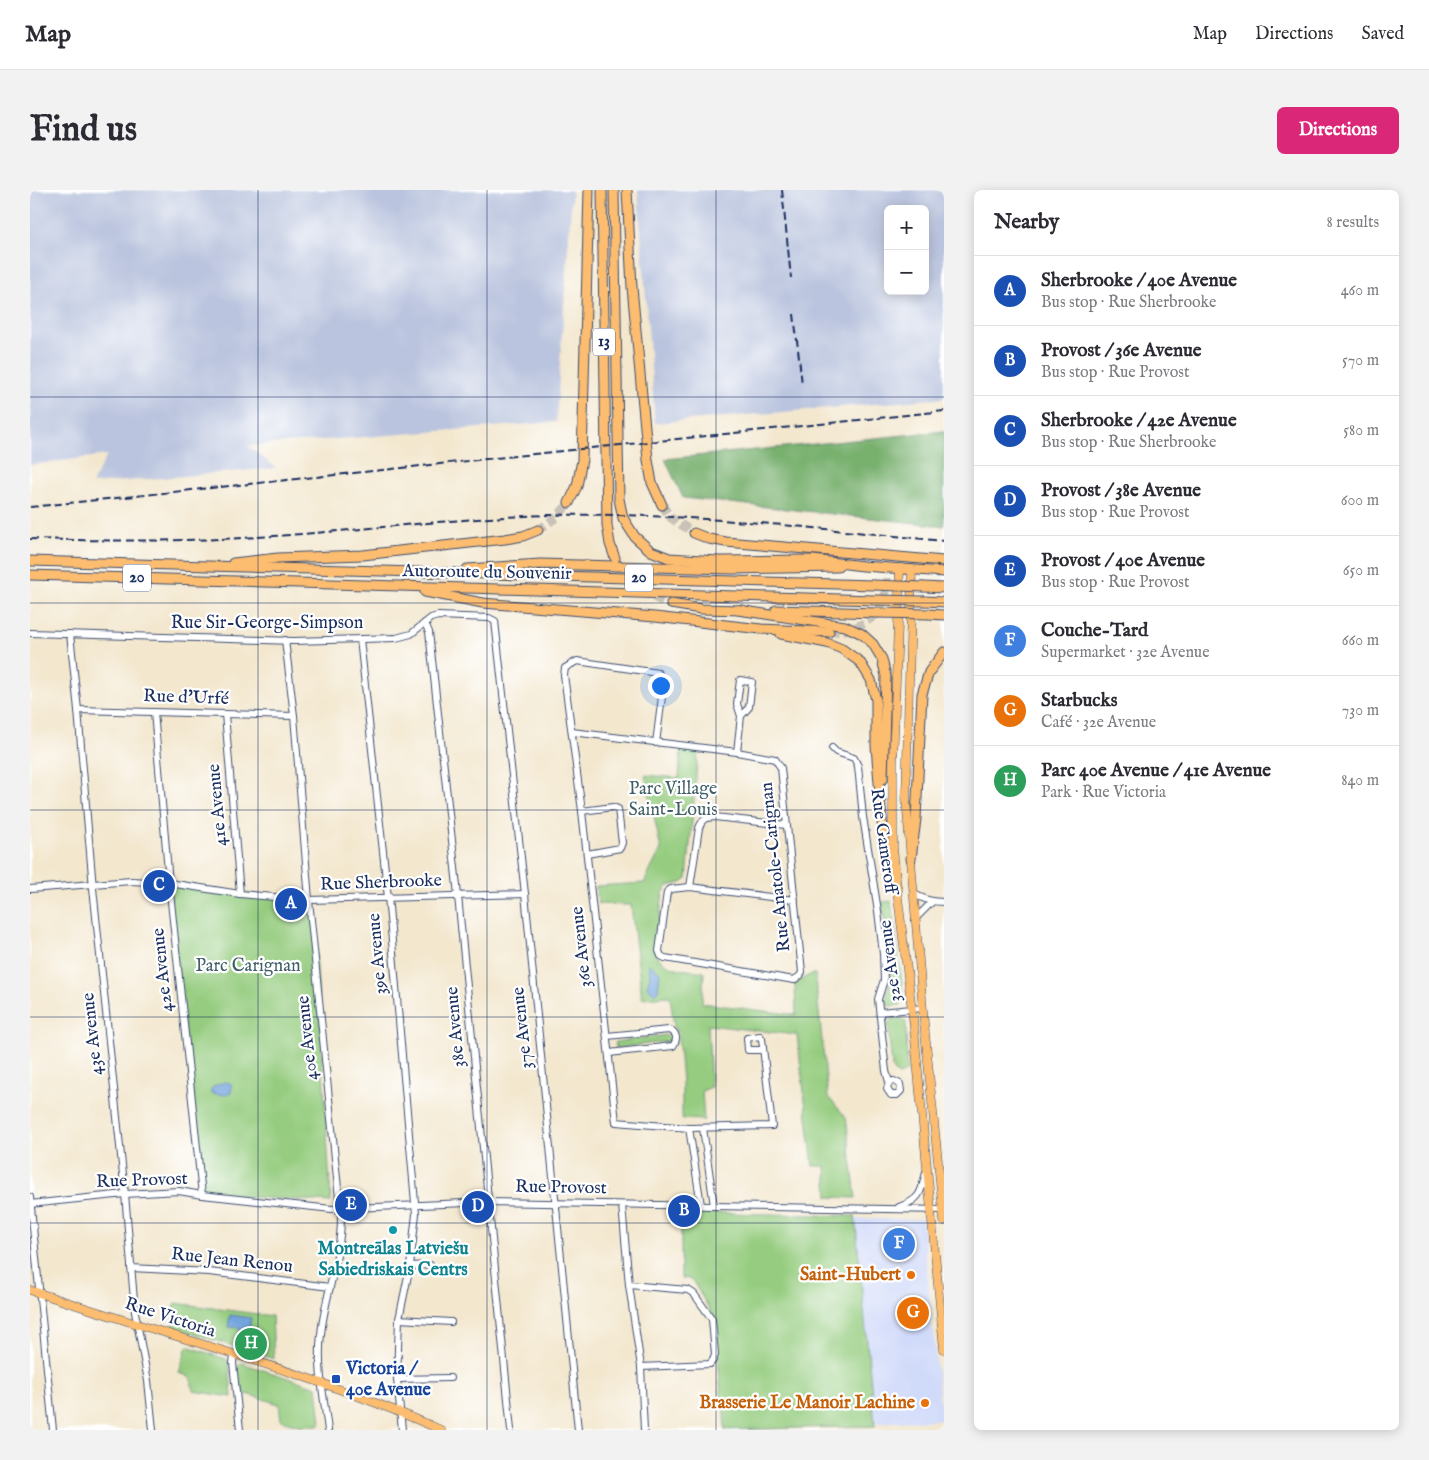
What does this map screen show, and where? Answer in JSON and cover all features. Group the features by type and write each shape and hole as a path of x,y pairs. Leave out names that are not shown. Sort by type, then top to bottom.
{"highway":[{"path":"569,503 577,486 582,460 589,190"},
{"name":"13","path":"602,190 608,538 615,558"},
{"name":"13","path":"614,190 620,508 629,530 644,546 660,556 669,558 693,560 813,560 863,566"},
{"path":"627,190 632,287 648,460 652,483 662,505"},
{"path":"202,566 278,558 363,555 514,538 538,530"},
{"path":"694,534 726,542 944,561"},
{"name":"Autoroute du Souvenir","path":"30,562 944,588"},
{"path":"404,572 540,564 733,569 863,566 944,572"},
{"path":"887,578 888,568"},
{"name":"Autoroute du Souvenir","path":"30,575 944,602"},
{"path":"398,587 483,603 655,617 761,629 830,632"},
{"path":"671,604 701,609 944,615"},
{"path":"738,610 845,626 862,634 876,648 884,664 886,683 882,823"},
{"path":"761,629 832,644 852,655 866,670 873,684 876,700 876,746 885,848 897,890"},
{"path":"910,859 916,819 922,694 929,672 944,652"}],"main road":[{"name":"32e Avenue","path":"900,568 892,802 894,848 897,890 912,1009 944,1349"},
{"name":"32e Avenue","path":"912,569 906,780 915,919 944,1221"},
{"name":"Rue Victoria","path":"30,1290 322,1382 441,1430"}],"street":[{"name":"Rue Sir-George-Simpson","path":"30,633 285,640 360,639 404,637 431,618 440,616 492,619 496,623"},
{"name":"38e Avenue","path":"425,623 429,632 458,896 511,1430"},
{"name":"37e Avenue","path":"496,623 578,1430"},
{"name":"43e Avenue","path":"70,634 131,1268 137,1324 148,1381 153,1430"},
{"name":"39e Avenue","path":"360,639 388,898 416,1214 410,1266 399,1319 397,1379 402,1430"},
{"name":"40e Avenue","path":"285,640 294,716 309,900 340,1209 340,1241 321,1335 320,1357 328,1429"},
{"name":"36e Avenue","path":"656,743 663,677 658,673 577,662 565,668 564,676 582,811 616,1122 689,1128 772,1126 763,1050"},
{"path":"736,752 741,716 737,704 740,680 752,682 748,707 741,716"},
{"name":"Rue d'Urfé","path":"78,710 294,716"},
{"name":"42e Avenue","path":"154,712 169,882 202,1195"},
{"name":"41e Avenue","path":"225,714 240,894"},
{"name":"Rue Anatole-Carignan","path":"572,732 736,752 775,759 778,762 782,768 786,825 802,972 800,976 794,980 661,956 659,951 667,892 671,889 690,887"},
{"name":"Rue Gameroff","path":"832,748 836,752 854,758 858,766 862,812 878,911 884,964 884,980 878,999 886,1071 889,1082"},
{"path":"582,811 613,807 618,809 622,843 620,848 587,854"},
{"path":"786,825 707,817 701,822 699,828 690,887 795,900"},
{"name":"Rue Sherbrooke","path":"30,889 131,881 169,882 240,894 309,900 525,894"},
{"path":"913,893 932,902 944,902"},
{"path":"915,919 932,902"},
{"path":"880,1012 923,1008"},
{"path":"607,1036 669,1030 673,1031 676,1035 676,1042 673,1046 609,1054"},
{"path":"689,1128 701,1206"},
{"path":"703,1128 714,1206"},
{"path":"893,1209 916,1199 920,1194 927,1171"},
{"name":"Rue Provost","path":"30,1202 179,1191 340,1209 487,1202 944,1210"},
{"path":"30,1202 53,1430"},
{"path":"622,1204 629,1285 641,1366 644,1430"},
{"path":"410,1266 430,1265"},
{"name":"Rue Jean Renou","path":"131,1268 209,1272 330,1287"},
{"path":"629,1285 688,1290 694,1294 712,1319 715,1355 710,1364 641,1366"},
{"path":"399,1319 451,1322"},
{"path":"234,1355 233,1363 240,1430"},
{"path":"397,1379 450,1378"},
{"path":"328,1429 336,1430"}],"shaded area":[{"path":"30,190 572,190 556,422 248,446 276,468 92,484 107,455 30,465"},
{"path":"638,190 944,190 944,398 655,423"},
{"path":"852,1219 922,1219 942,1420 875,1423"}],"green space":[{"path":"944,431 944,526 683,498 665,459"},
{"name":"Parc Village Saint-Louis","path":"681,750 698,752 687,879 681,883 668,886 663,893 655,952 664,963 670,966 704,972 702,1003 796,1015 795,983 815,974 828,1097 846,1117 856,1198 828,1197 826,1166 813,1166 797,1035 708,1025 711,1087 702,1091 704,1120 682,1119 682,1082 679,1046 670,996 642,998 631,905 598,904 596,886 644,883 661,849 645,775 679,778"},
{"name":"Parc Carignan","path":"169,884 313,902 331,1202 202,1194"},
{"path":"891,901 904,998 901,1005 891,1006 887,1005 890,974 882,902"},
{"path":"901,1018 906,1022 907,1072 899,1075 892,1068 888,1023 891,1019"},
{"path":"667,1035 671,1041 616,1048 615,1042"},
{"path":"681,1212 855,1216 875,1426 725,1430 715,1319 694,1283 689,1279 681,1278"},
{"path":"175,1303 272,1316 274,1359 173,1327"},
{"path":"187,1346 226,1359 229,1363 232,1397 193,1391 191,1377 179,1373"},
{"path":"241,1363 317,1387 321,1423 318,1425 299,1425 281,1420 279,1404 240,1392 237,1367"}],"water":[{"path":"649,964 660,972 658,991 655,994 647,987 650,976"},
{"path":"225,1082 232,1085 231,1093 225,1095 211,1093 211,1089 216,1085"},
{"path":"230,1315 251,1318 247,1341 238,1340 240,1328 228,1327"}],"tunnel":[{"path":"538,530 557,517 569,503"},
{"path":"662,505 671,518 694,533"},
{"path":"616,561 626,576 639,588 671,604"},
{"path":"829,632 853,628 871,618 883,602 887,578"}],"railway":[{"path":"782,190 791,278"},
{"path":"794,314 802,384"},
{"path":"30,507 944,411"},
{"path":"30,539 122,541 243,538 480,519 549,515 599,515 698,518 944,541"}],"place":[{"name":"Sherbrooke / 42e Avenue","path":"159,886"},
{"name":"Sherbrooke / 40e Avenue","path":"291,904"},
{"name":"Provost / 40e Avenue","path":"351,1205"},
{"name":"Provost / 38e Avenue","path":"478,1207"},
{"name":"Provost / 36e Avenue","path":"684,1211"},
{"name":"Montreālas Latviešu Sabiedriskais Centrs","path":"393,1230"},
{"name":"Couche-Tard","path":"899,1244"},
{"name":"Saint-Hubert","path":"911,1275"},
{"name":"Starbucks","path":"913,1313"},
{"name":"Parc 40e Avenue / 41e Avenue","path":"251,1344"},
{"name":"Victoria / 40e Avenue","path":"336,1379"},
{"name":"Brasserie Le Manoir Lachine","path":"925,1403"}]}
